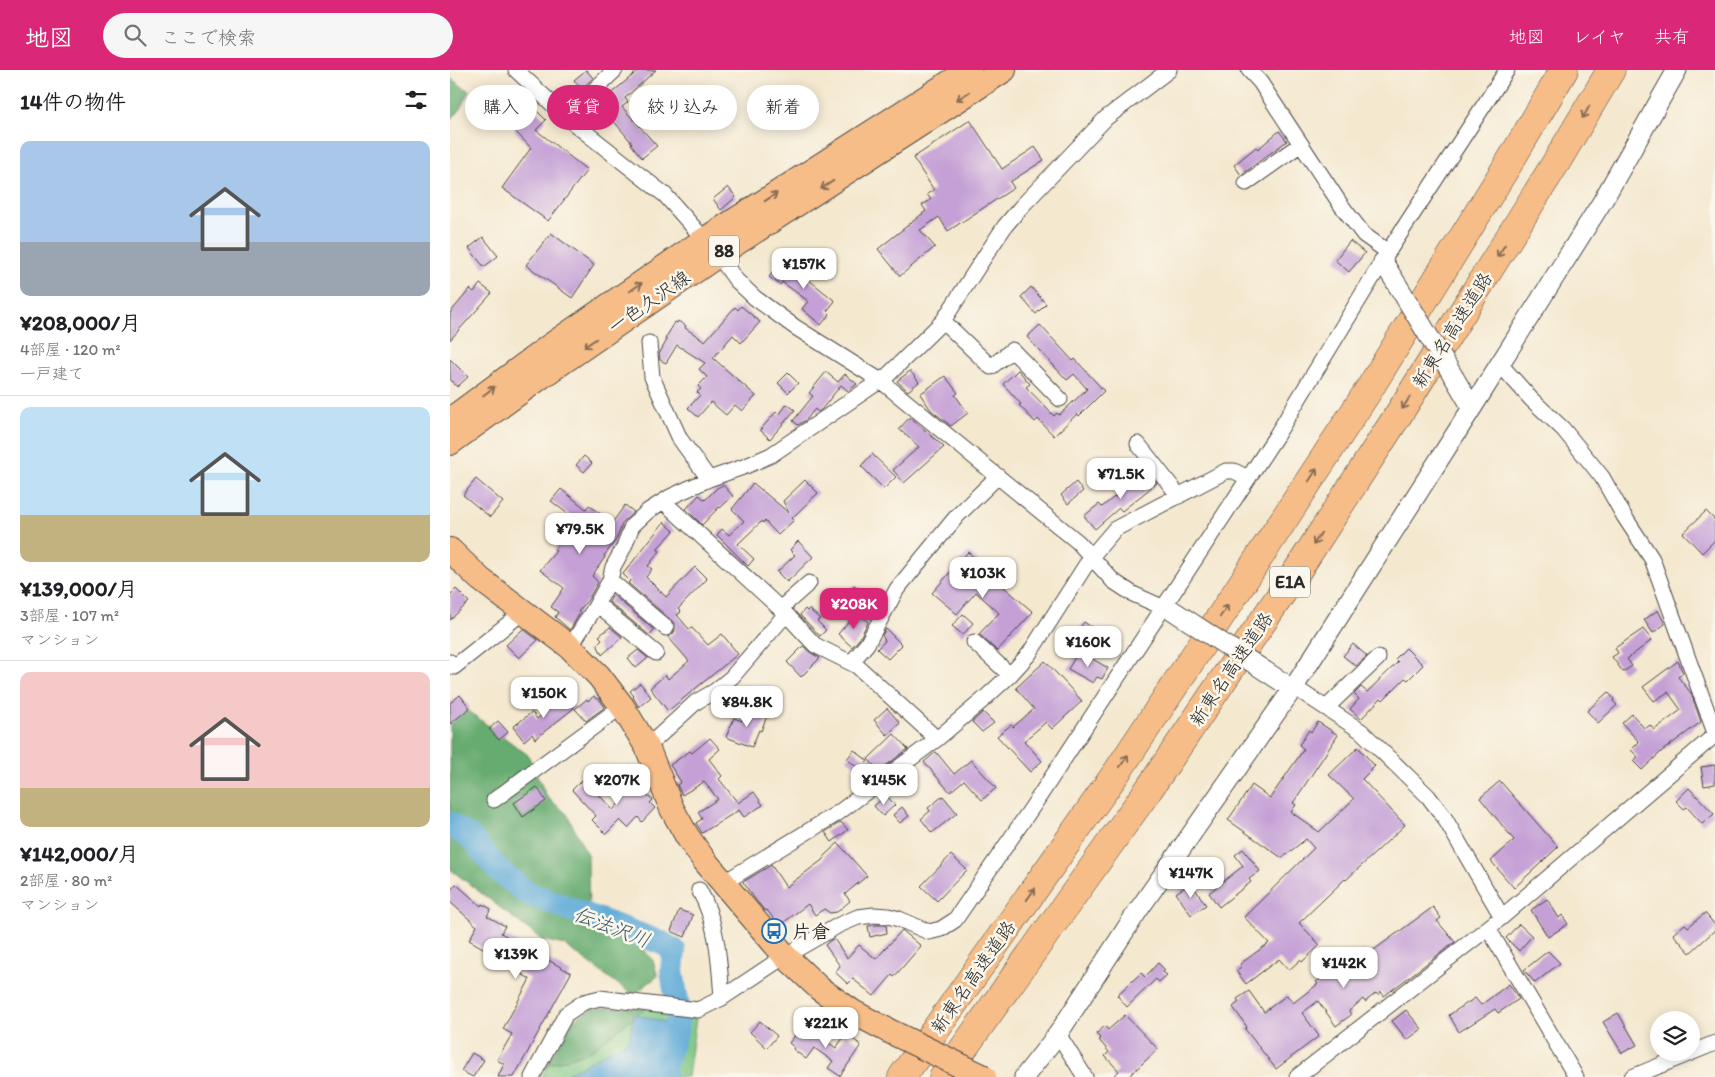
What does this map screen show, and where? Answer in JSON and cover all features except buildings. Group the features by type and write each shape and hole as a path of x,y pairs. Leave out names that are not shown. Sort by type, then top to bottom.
{"highway":[{"name":"新東名高速道路","path":"902,1077 1119,769 1224,612 1368,390 1512,158 1564,70"},
{"name":"新東名高速道路","path":"943,1077 1150,789 1299,568 1421,379 1557,161 1611,70"}],"main road":[{"name":"一色久沢線","path":"450,444 711,247 969,70"},
{"name":"一色久沢線","path":"450,420 550,346 1004,70"},
{"path":"450,550 480,579 570,647 599,676 622,706 647,747 676,816 698,852 785,956 820,989 853,1012 984,1077"}],"street":[{"path":"516,70 547,99"},
{"path":"599,85 615,70"},
{"path":"570,647 610,580 613,567 624,547 632,526 648,511 709,479 771,455 881,381 943,321 1020,206 1106,118 1169,70"},
{"path":"1249,70 1260,82 1341,204 1364,235 1386,257 1398,286 1472,408"},
{"path":"532,1077 566,1014 584,1002 600,998 698,1010 722,998 785,956 839,925 858,917 888,916 929,932 941,929 955,920 1167,609 1386,257 1507,70"},
{"path":"1024,1077 1058,1034 1472,408 1602,202 1677,70"},
{"path":"582,130 665,195 711,247 736,280 756,298 795,327 881,381 1078,542 1113,581 1133,594 1167,609 1361,731 1428,796 1444,817 1502,917"},
{"path":"1246,183 1301,144"},
{"path":"943,321 991,367 1012,350 1060,399"},
{"path":"649,343 652,377 680,439 709,479"},
{"path":"1297,1077 1502,917 1715,734 1652,559 1624,516 1602,477 1563,429 1531,399 1499,363"},
{"path":"1138,444 1179,496"},
{"path":"723,883 838,813 937,739 1010,675 1029,654 1091,558 1115,529 1226,471 1234,471 1248,478"},
{"path":"851,663 866,644 896,589 958,516 998,476"},
{"path":"664,502 784,611 815,645 857,666 937,739"},
{"path":"610,580 666,628"},
{"path":"647,747 696,702 715,691 732,677 784,611 809,583"},
{"path":"597,604 656,653"},
{"path":"450,662 454,667 524,612"},
{"path":"974,642 1010,675"},
{"path":"1326,708 1378,658"},
{"path":"494,800 622,706"},
{"path":"699,890 705,900 716,936 722,998"},
{"path":"1488,928 1576,1077"},
{"path":"1058,1034 1086,1077"},
{"path":"1632,1077 1715,1043"}],"green space":[{"path":"450,78 465,88 465,99 458,113 450,119"},
{"path":"467,710 528,755 547,797 567,814 588,856 589,916 612,924 652,958 658,976 633,995 564,945 542,940 450,869 450,721"},
{"path":"593,1008 646,1008 588,1052 547,1065 574,1019"},
{"path":"646,1008 696,1018 688,1077 542,1077 547,1065 589,1052"}],"water":[{"path":"634,1014 687,1028 671,1063 675,1077 566,1077 567,1074 629,1040"}],"waterway":[{"name":"伝法沢川","path":"450,824 472,839 499,871 527,893 662,943 674,950 672,971 678,1007 677,1029 663,1067 664,1077"}],"place":[{"name":"片倉","path":"774,931"}]}
